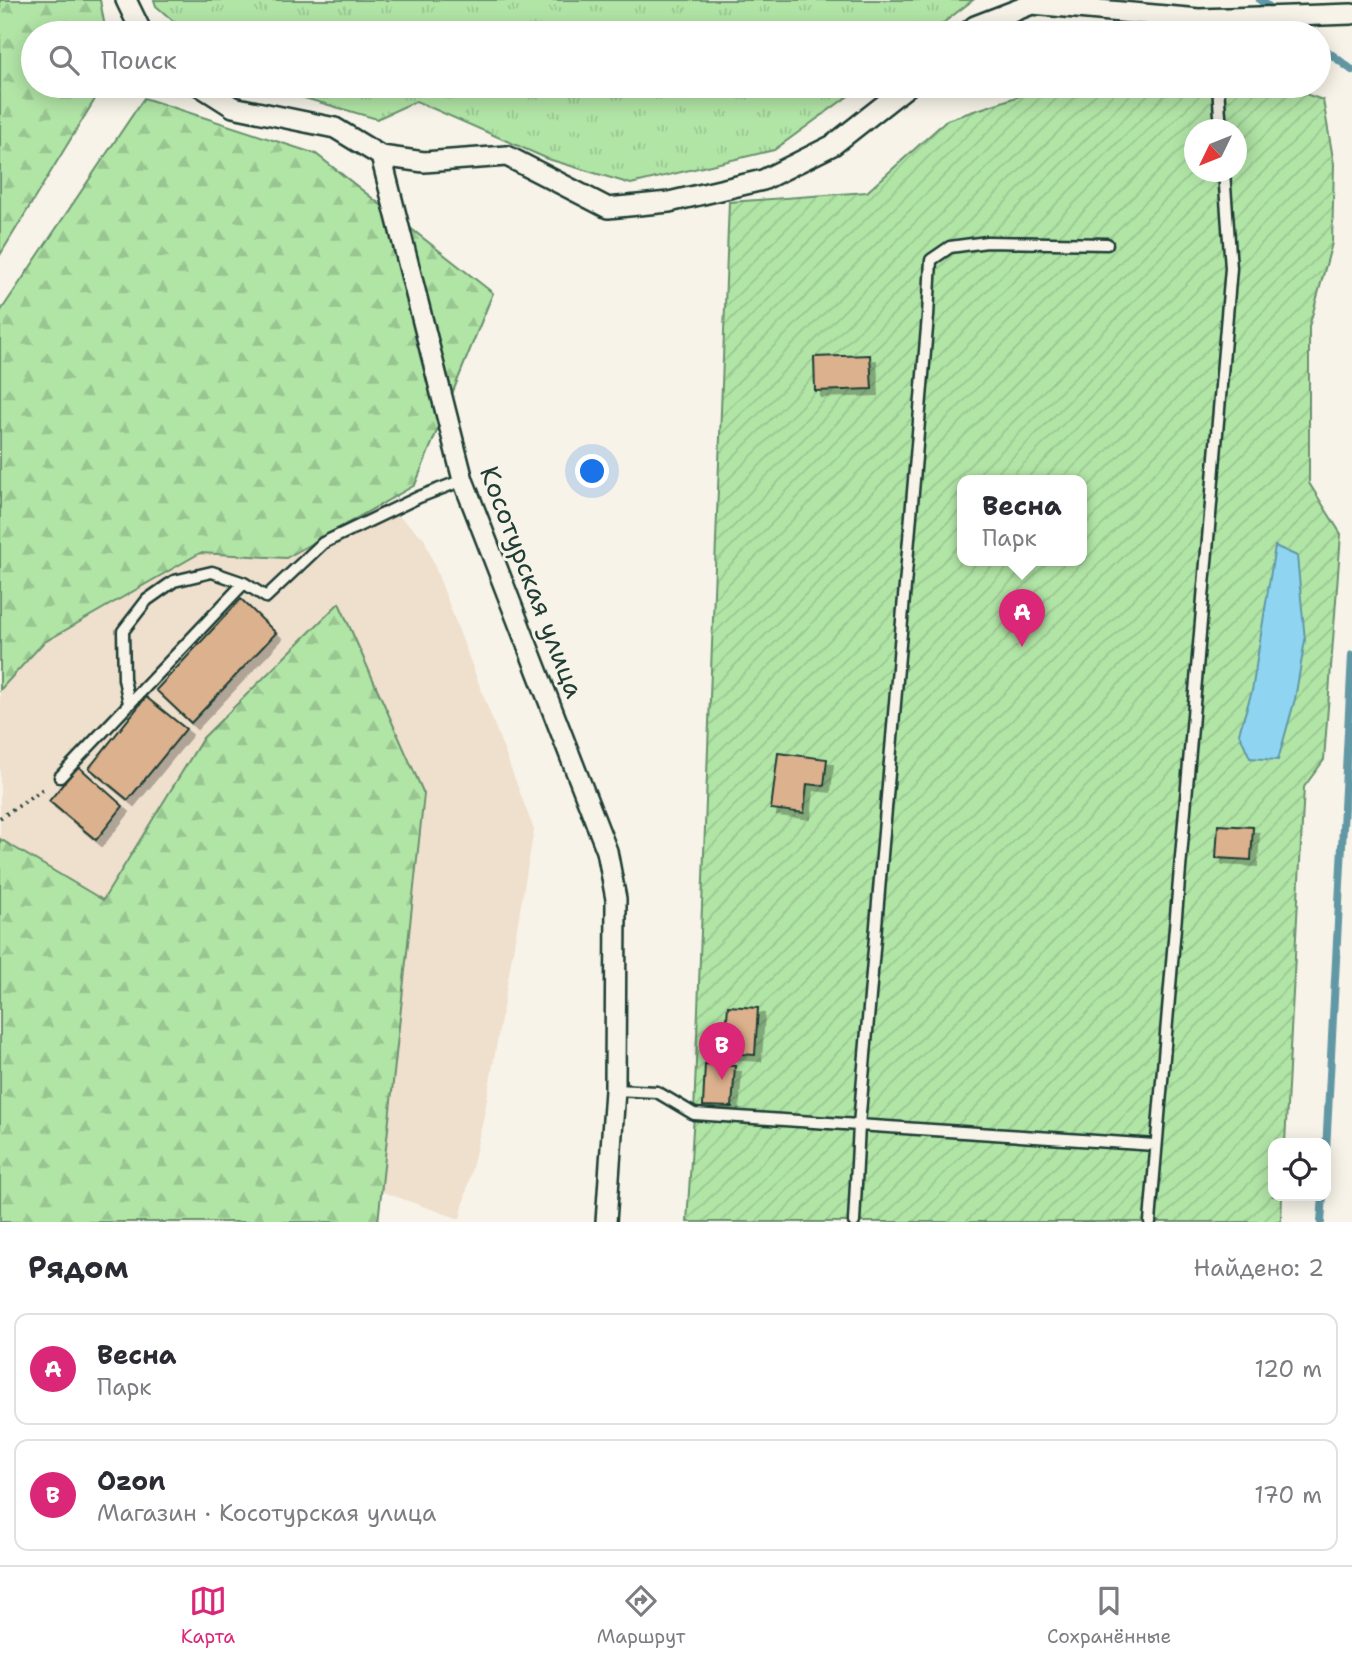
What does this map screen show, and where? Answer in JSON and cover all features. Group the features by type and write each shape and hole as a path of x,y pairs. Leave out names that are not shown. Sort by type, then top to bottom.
{"street":[{"path":"126,0 136,21"},
{"path":"988,21 1032,4 1163,21"},
{"path":"1238,21 1266,17 1352,14"},
{"path":"219,98 233,107 335,128 381,156 424,162 507,156 608,208 669,202 763,180 833,145 893,98"},
{"name":"Косотурская улица","path":"381,156 463,480 607,851 616,899 615,1090 606,1222"}],"lane":[{"path":"1219,98 1220,119"},
{"path":"1150,1222 1231,268 1225,182"},
{"path":"854,1222 859,1125 931,260 950,247 987,242 1107,244"},
{"path":"129,703 124,679 123,631 147,600 174,581 212,572 244,583 266,597 323,543 419,497 463,480"},
{"path":"60,777 244,583"},
{"path":"615,1090 657,1092 694,1114 1155,1145"}],"path":[{"path":"0,818 45,788"}],"shaded area":[{"path":"324,452 424,538 534,830 484,1116 460,1219 371,1188 0,905 0,638"}],"green space":[{"path":"0,0 100,0 104,21 21,21 21,98 96,98 0,255"},
{"path":"154,0 973,0 946,21 173,21 156,6"},
{"path":"144,98 316,154 493,293 415,485 286,558 200,553 43,643 0,690 0,312"},
{"path":"304,98 846,98 774,150 631,184 548,159 416,101 377,119"},
{"path":"1014,98 1323,100 1334,164 1332,243 1309,327 1309,483 1341,534 1324,760 1304,787 1285,1138 1268,1138 1268,1201 1282,1201 1281,1222 687,1222 694,1114 729,202 867,192 947,120"},
{"path":"339,603 424,794 378,1222 0,1222 0,839 103,900 203,738"}],"water":[{"path":"1275,546 1297,556 1305,640 1295,699 1278,760 1250,758 1239,733 1252,691"}],"building":[{"path":"870,355 872,389 815,391 814,357"},
{"path":"241,599 276,633 191,723 156,690"},
{"path":"146,697 186,729 128,800 89,768"},
{"path":"778,753 827,759 824,786 807,784 804,813 771,809"},
{"path":"78,766 123,806 96,840 49,801"},
{"path":"1218,825 1253,827 1251,860 1216,858"},
{"path":"728,1006 758,1008 755,1055 724,1053 725,1043 715,1042 715,1030 726,1031"},
{"path":"705,1064 735,1066 732,1107 703,1106"}],"waterway":[{"path":"1260,0 1276,12"},
{"path":"1331,54 1352,70"},
{"path":"1327,1138 1352,655"},
{"path":"1321,1222 1323,1201"}],"place":[{"name":"Весна","path":"1022,647"},
{"name":"Ozon","path":"722,1080"}]}
